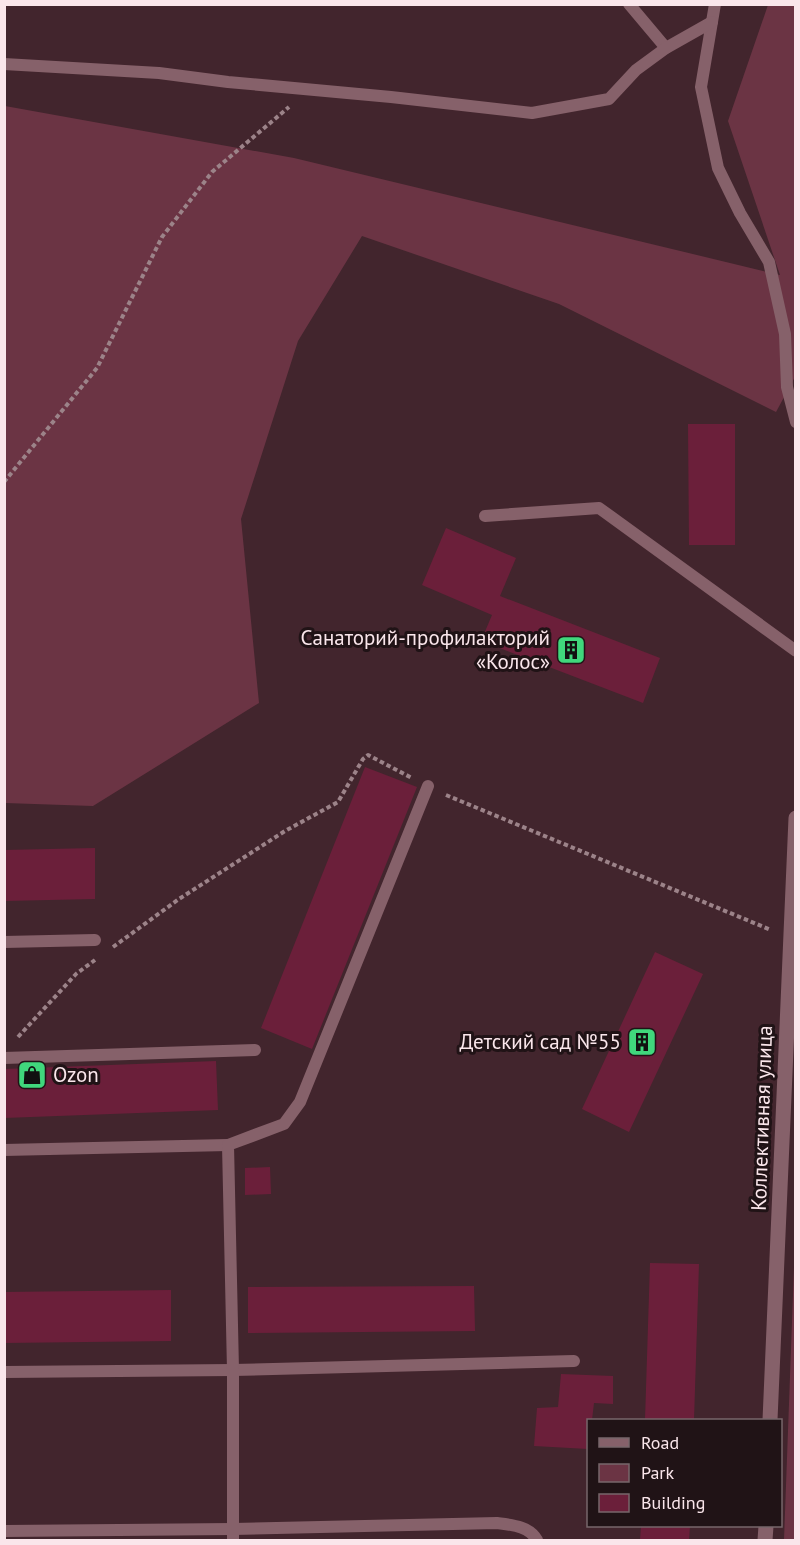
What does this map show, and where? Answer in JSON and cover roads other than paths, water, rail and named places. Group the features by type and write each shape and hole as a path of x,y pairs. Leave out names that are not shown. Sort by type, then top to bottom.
{"street":[{"name":"Коллективная улица","path":"770,1419 795,818"}],"lane":[{"path":"629,4 666,48"},
{"path":"715,4 701,87 718,168 740,213 769,262 785,334 787,387 795,422"},
{"path":"4,64 159,73 532,113 609,99 636,70 666,48 712,22"},
{"path":"485,516 599,508 795,651"},
{"path":"4,1150 228,1145 284,1124 300,1102 428,786"},
{"path":"4,942 95,940"},
{"path":"4,1058 255,1050"},
{"path":"228,1145 233,1535"},
{"path":"4,1372 232,1370 574,1361"},
{"path":"4,1531 233,1535 497,1523 521,1527 537,1540"}],"place":[{"name":"Санаторий-профилакторий «Колос»","path":"571,650"},
{"name":"Детский сад №55","path":"642,1042"},
{"name":"Ozon","path":"32,1075"}]}
